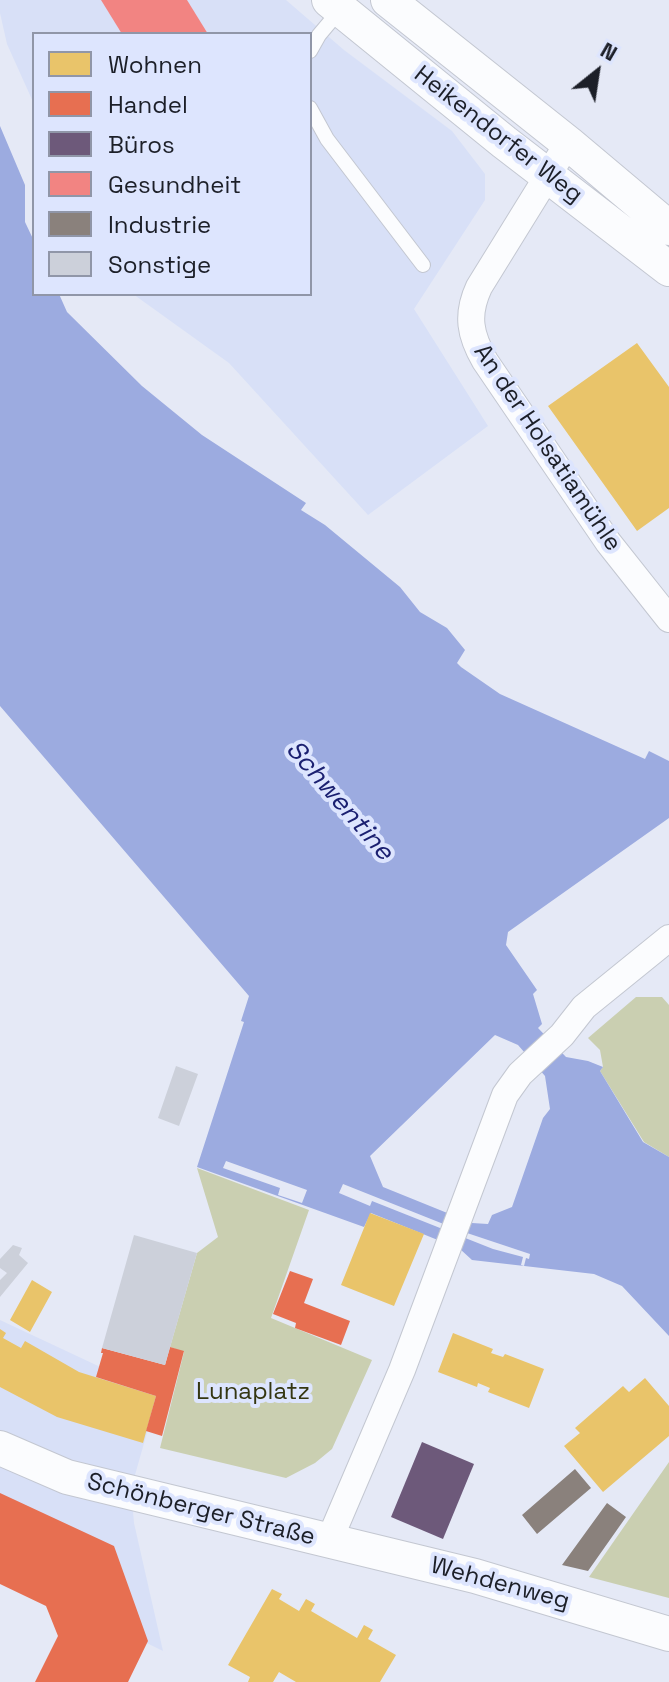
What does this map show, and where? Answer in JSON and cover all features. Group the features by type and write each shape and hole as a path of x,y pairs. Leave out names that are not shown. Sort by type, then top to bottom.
{"street":[{"name":"Heikendorfer Weg","path":"388,0 669,228"},
{"name":"Heikendorfer Weg","path":"339,3 548,175 669,269"},
{"name":"An der Holsatiamühle","path":"568,143 479,287 470,312 471,328 475,344 485,361 565,479 608,542 669,619"},
{"name":"Schönberger Straße","path":"0,1448 67,1477 329,1541 402,1370 500,1105 511,1085 584,1007 669,938"},
{"name":"Wehdenweg","path":"329,1541 475,1576 669,1634"}],"lane":[{"path":"312,47 339,3"},
{"path":"312,112 327,139 423,265"}],"shaded area":[{"path":"0,0 286,0 344,50 452,131 485,174 485,200 414,309 488,426 368,515 229,363 136,296 312,296 312,32 32,32 32,100 7,44"},
{"path":"0,1320 158,1394 131,1489 134,1523 163,1651 0,1571"}],"green space":[{"path":"636,997 662,997 669,1005 669,1157 644,1142 600,1071 603,1067 600,1050 588,1038"},
{"name":"Lunaplatz","path":"197,1168 309,1210 271,1318 372,1360 332,1449 315,1463 286,1478 160,1448 184,1352 170,1347 197,1253 218,1237"},
{"path":"669,1462 669,1598 589,1577"}],"water":[{"name":"Schwentine","path":"0,126 25,185 25,222 32,237 32,296 60,296 67,312 142,386 202,435 306,503 301,510 325,525 400,587 420,612 447,628 465,650 457,663 461,667 500,694 645,759 649,751 669,761 669,818 508,932 506,945 537,990 533,994 542,1024 538,1028 566,1057 603,1067 600,1071 643,1142 669,1157 669,1336 622,1286 594,1274 472,1260 460,1249 371,1213 364,1227 197,1167 244,1022 241,1021 249,996 0,706","holes":["495,1035 518,1045 545,1076 550,1109 543,1118 512,1207 492,1215 488,1224 472,1223 383,1187 370,1156"]}],"pier":[{"path":"226,1161 307,1190 302,1203 278,1195 280,1188 223,1168"},
{"path":"343,1184 446,1225 452,1213 472,1221 467,1233 530,1254 529,1259 526,1258 524,1266 521,1265 523,1257 493,1249 372,1201 370,1206 339,1193"}],"building: Wohnen":[{"path":"637,343 669,387 669,508 637,531 548,406"},
{"path":"370,1213 424,1234 394,1306 341,1285"},
{"path":"32,1280 52,1292 30,1332 10,1320"},
{"path":"0,1329 6,1333 3,1338 21,1348 25,1341 79,1372 156,1396 143,1443 57,1417 0,1387"},
{"path":"453,1333 493,1349 491,1353 503,1357 505,1354 544,1369 529,1408 488,1392 490,1388 478,1383 477,1387 438,1372"},
{"path":"645,1378 669,1406 669,1436 603,1492 564,1446 580,1433 575,1428 623,1386 629,1392"},
{"path":"272,1589 282,1594 279,1599 299,1611 306,1599 315,1604 311,1611 357,1638 364,1625 373,1630 368,1639 396,1655 380,1682 296,1682 279,1672 273,1682 248,1682 250,1677 228,1665"}],"building: Handel":[{"path":"290,1271 313,1279 304,1303 350,1321 341,1345 295,1328 296,1323 273,1314"},
{"path":"170,1347 184,1351 162,1436 146,1431 156,1396 96,1377 102,1348 165,1365"},
{"path":"0,1493 114,1546 148,1641 128,1682 35,1682 58,1636 46,1606 0,1584"}],"building: Büros":[{"path":"422,1442 474,1464 443,1539 391,1517"}],"building: Gesundheit":[{"path":"101,0 187,0 207,32 121,32"}],"building: Industrie":[{"path":"575,1469 591,1488 537,1534 522,1515"},
{"path":"607,1503 626,1517 588,1571 562,1565"}],"building: Sonstige":[{"path":"176,1066 198,1074 179,1126 158,1118"},
{"path":"134,1235 197,1253 165,1365 102,1348"},
{"path":"13,1245 22,1248 19,1255 28,1263 0,1297 0,1280 7,1273 0,1268 0,1259"}]}
